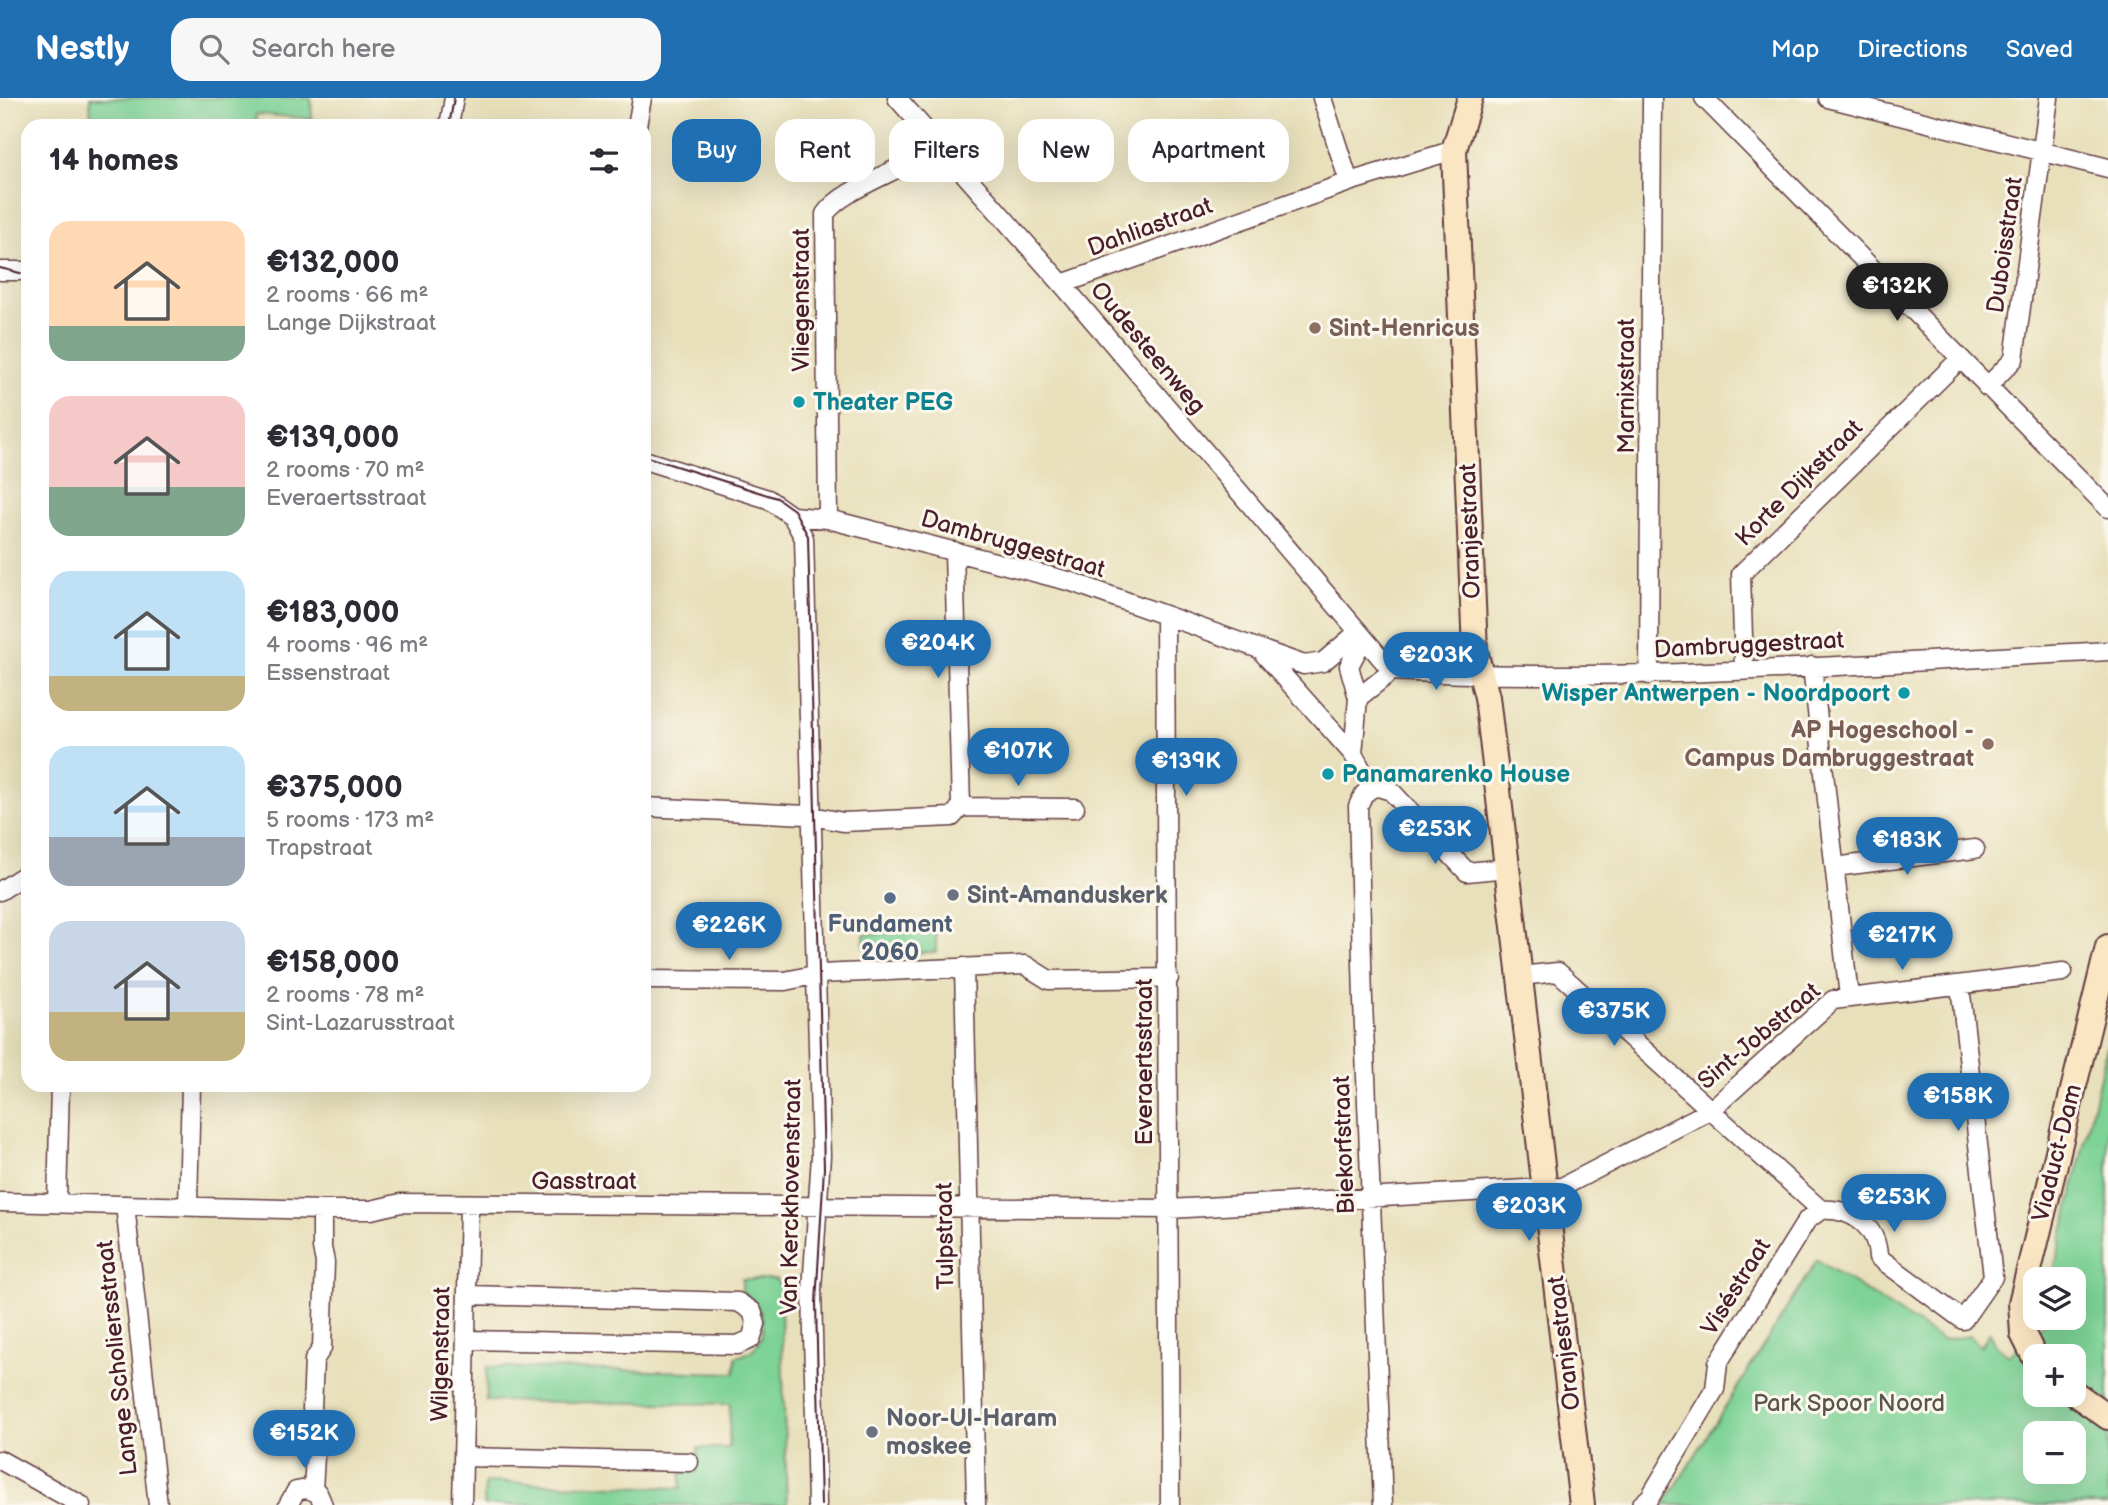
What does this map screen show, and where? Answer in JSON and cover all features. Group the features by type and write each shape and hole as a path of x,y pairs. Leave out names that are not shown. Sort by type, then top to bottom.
{"street":[{"path":"450,119 454,98"},
{"path":"638,119 642,98"},
{"name":"Oudesteenweg","path":"897,98 916,119"},
{"path":"1322,98 1349,182"},
{"name":"Oranjestraat","path":"1471,98 1454,150 1475,651 1488,697 1582,1505"},
{"name":"Marnixstraat","path":"1649,675 1652,98"},
{"path":"1828,98 2108,168"},
{"name":"Duboisstraat","path":"1987,387 2014,359 2049,98"},
{"path":"1715,102 1987,387 2108,508"},
{"name":"Dahliastraat","path":"1062,284 1349,182 1454,150"},
{"name":"Vliegenstraat","path":"828,519 825,214 838,201 889,175"},
{"name":"Oudesteenweg","path":"972,182 1062,284 1358,632"},
{"path":"0,271 21,271"},
{"name":"Korte Dijkstraat","path":"1744,669 1741,574 1960,359"},
{"name":"Dambruggestraat","path":"651,462 768,499 792,516 828,519 1072,582 1264,653 1314,666 1330,657 1358,632"},
{"name":"Van Kerckhovenstraat","path":"792,516 804,538 821,1156 812,1289 817,1505"},
{"path":"651,807 811,817 843,822 952,817 961,807 954,551"},
{"name":"Everaertsstraat","path":"1165,618 1170,1505"},
{"path":"1358,632 1392,671 1358,698"},
{"path":"1353,754 1358,698 1349,666 1358,649 1358,632"},
{"name":"Dambruggestraat","path":"1392,671 1481,676 1649,675 2108,651"},
{"path":"1264,653 1353,754 1372,788 1391,791 1467,872 1507,868"},
{"path":"1812,666 1849,997"},
{"name":"Biekorfstraat","path":"1372,788 1364,794 1358,806 1383,1505"},
{"path":"961,807 1074,808"},
{"path":"1835,867 1975,849"},
{"path":"0,891 21,878"},
{"name":"Viaduct-Dam","path":"2028,1344 2023,1334 2022,1296 2108,947"},
{"path":"651,980 785,981 816,974 1025,965 1049,980 1169,978"},
{"name":"Tulpstraat","path":"964,967 976,1505"},
{"path":"1520,976 1558,972 1821,1210 1838,1209 1857,1218 1871,1231 1878,1245 1878,1257 1963,1320 1993,1278 1960,985"},
{"name":"Sint-Jobstraat","path":"1169,1209 1562,1187 1711,1110 1833,1000 2063,972"},
{"path":"57,1203 60,1092"},
{"path":"188,1205 191,1092"},
{"name":"Gasstraat","path":"0,1202 323,1210 371,1210 401,1203 1169,1209"},
{"name":"Lange Scholiersstraat","path":"125,1205 158,1505"},
{"name":"Wilgenstraat","path":"462,1505 469,1205"},
{"path":"288,1505 296,1491 318,1497 317,1422 312,1409 314,1360 322,1348 323,1210"},
{"name":"Viséstraat","path":"1641,1505 1650,1497 1715,1389 1718,1363 1807,1220 1821,1210"},
{"name":"Van Kerckhovenstraat","path":"466,1340 738,1345 751,1339 756,1324 752,1311 738,1302 467,1295"},
{"path":"2086,1401 2108,1417"},
{"path":"463,1457 689,1462"},
{"path":"0,1460 81,1505"}],"green space":[{"path":"90,98 311,98 312,119 256,114 256,119 91,119"},
{"path":"936,932 936,952 870,954 864,947 864,934"},
{"name":"Park Spoor Noord","path":"2108,1043 2108,1505 1664,1505 1817,1260 1942,1340 1969,1336 1981,1346 1990,1332 1996,1346 2009,1355 2037,1330 2086,1330 2086,1267 2055,1267"},
{"path":"742,1279 776,1279 786,1294 781,1310 787,1505 484,1505 485,1482 681,1488 681,1472 697,1472 698,1448 729,1448 730,1404 486,1401 487,1367 735,1373 736,1357 748,1353 756,1346 763,1328 758,1308 742,1292"}],"tram line":[{"path":"450,119 454,98"},
{"path":"0,268 21,273"},
{"path":"651,458 777,498 794,510 808,536 824,1168 816,1303 821,1505"}],"place":[{"name":"Sint-Henricus","path":"1315,328"},
{"name":"Theater PEG","path":"799,402"},
{"name":"Wisper Antwerpen - Noordpoort","path":"1904,693"},
{"name":"AP Hogeschool - Campus Dambruggestraat","path":"1988,744"},
{"name":"Panamarenko House","path":"1328,774"},
{"name":"Sint-Amanduskerk","path":"953,895"},
{"name":"Fundament 2060","path":"890,898"},
{"name":"Noor-Ul-Haram moskee","path":"872,1432"}]}
